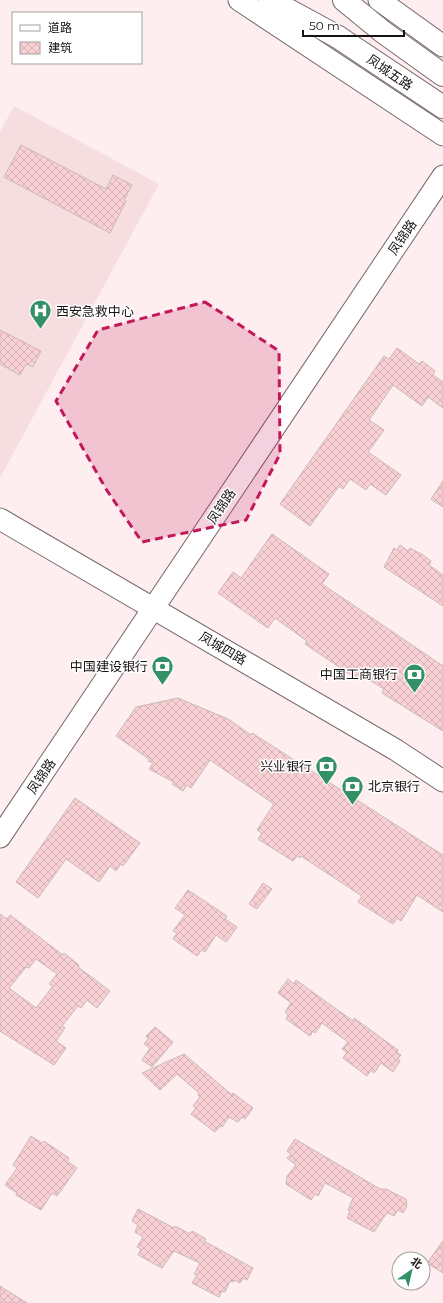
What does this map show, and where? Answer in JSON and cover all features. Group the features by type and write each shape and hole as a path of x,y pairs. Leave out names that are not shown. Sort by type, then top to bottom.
{"main road":[{"path":"270,0 338,37"},
{"path":"290,0 338,37"},
{"path":"344,0 383,32 443,75"},
{"name":"凤城五路","path":"338,37 443,107"}],"street":[{"path":"239,0 443,135"},
{"path":"379,0 443,46"},
{"name":"凤锦路","path":"0,837 443,176"},
{"name":"凤城四路","path":"0,519 395,764 443,796"},
{"name":"凤城四路","path":"0,535 150,613 396,750 443,781"}],"highlighted area":[{"path":"205,302 279,351 280,454 246,520 142,542 106,489 56,401 98,330"}],"shaded area":[{"name":"西安急救中心","path":"14,106 159,184 0,478 0,132"}],"building":[{"path":"21,145 106,189 113,175 132,185 124,200 126,201 110,233 4,177"},
{"path":"0,330 41,351 33,367 26,364 20,375 0,364"},
{"path":"397,348 419,364 422,361 435,371 433,375 443,382 443,408 428,397 422,406 393,385 369,420 384,430 368,452 401,475 386,495 370,484 366,490 350,479 343,489 339,486 310,526 280,504 384,356 389,359"},
{"path":"443,481 443,507 431,499"},
{"path":"272,534 329,574 322,584 443,666 443,731 382,693 384,689 363,676 360,681 305,644 307,641 275,618 268,628 218,593 233,572 241,578"},
{"path":"400,545 408,551 410,548 423,555 431,561 429,565 443,575 443,606 384,567 394,548 397,550"},
{"path":"178,698 228,719 251,735 252,733 443,855 443,912 417,895 401,921 397,918 393,924 358,902 362,896 301,856 300,858 297,856 293,861 258,839 262,833 257,830 274,804 210,760 191,788 187,785 183,791 172,784 174,782 149,769 153,763 148,761 149,759 116,736 136,707"},
{"path":"75,798 140,843 123,866 121,864 116,871 110,866 99,882 66,859 38,898 16,882"},
{"path":"263,883 272,889 257,909 249,904"},
{"path":"188,890 227,916 225,919 237,927 226,942 216,935 205,952 202,950 197,956 173,939 177,933 173,931 185,915 175,908"},
{"path":"0,914 7,919 10,915 63,955 64,953 79,965 78,967 110,991 97,1008 87,1000 81,1008 78,1006 62,1026 65,1028 56,1041 66,1048 54,1065 0,1031","holes":["36,959 57,974 49,984 53,986 36,1008 9,988 26,967 29,968"]},
{"path":"288,979 294,984 296,980 353,1021 354,1018 398,1050 397,1053 401,1055 398,1059 400,1061 393,1072 381,1063 374,1073 371,1070 367,1076 343,1058 347,1052 342,1049 348,1042 322,1023 315,1033 313,1031 310,1036 286,1019 288,1015 285,1012 291,1003 278,993"},
{"path":"155,1027 173,1042 152,1067 142,1060 150,1048 144,1044 148,1039 146,1036"},
{"path":"184,1054 232,1095 233,1093 253,1108 245,1119 242,1117 238,1122 229,1117 222,1127 220,1126 215,1132 191,1114 196,1108 193,1106 200,1097 198,1095 199,1093 177,1074 160,1090 142,1073"},
{"path":"31,1136 42,1143 44,1141 69,1158 67,1161 77,1168 57,1196 52,1193 41,1210 16,1195 17,1193 5,1185 17,1168 13,1165"},
{"path":"295,1139 380,1189 386,1189 406,1199 407,1206 403,1213 398,1210 394,1216 388,1213 386,1214 374,1232 347,1218 350,1211 348,1210 353,1198 344,1193 325,1183 318,1196 315,1194 311,1200 286,1184 287,1176 296,1165 287,1158 291,1154 287,1151"},
{"path":"138,1209 174,1228 175,1226 190,1234 192,1231 206,1239 204,1241 253,1268 247,1280 243,1278 240,1283 234,1280 233,1282 230,1281 225,1292 222,1291 219,1297 192,1283 197,1275 194,1274 200,1263 174,1251 162,1268 138,1255 141,1249 137,1247 143,1237 135,1232 138,1225 132,1221"},
{"path":"443,1241 443,1273 431,1266 431,1258"},
{"path":"0,1286 27,1303 0,1303"}],"place":[{"name":"西安急救中心","path":"40,330"},
{"name":"中国建设银行","path":"163,686"},
{"name":"中国工商银行","path":"414,694"},
{"name":"兴业银行","path":"327,786"},
{"name":"北京银行","path":"353,806"}]}
